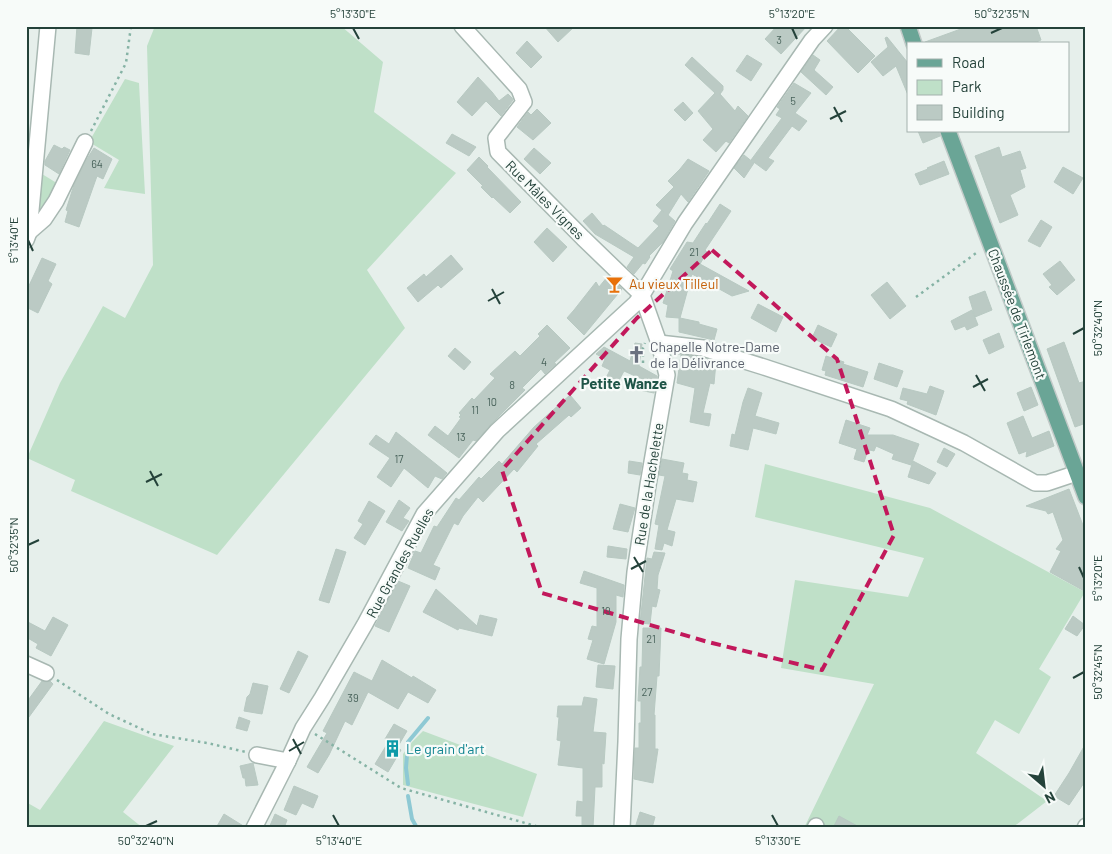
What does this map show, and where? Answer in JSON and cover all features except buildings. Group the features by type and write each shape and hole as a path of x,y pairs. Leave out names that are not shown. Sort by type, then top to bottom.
{"main road":[{"path":"908,26 913,42"},
{"name":"Chaussée de Tirlemont","path":"948,132 1086,497"}],"street":[{"path":"28,236 48,26"},
{"name":"Rue Mâles Vignes","path":"462,26 519,89 524,102 496,138 498,152 582,238 642,295"},
{"name":"Rue Grandes Ruelles","path":"254,828 303,728 365,624 424,514 497,431 642,295 685,223 812,40 825,26"},
{"path":"28,236 44,219 56,201 85,142"},
{"name":"Rue de la Hachelette","path":"622,828 629,639 635,572 667,375 653,341 642,295"},
{"path":"653,341 703,348 891,410 964,443 1035,483 1046,483 1077,473"},
{"path":"26,664 46,673"},
{"path":"257,755 288,761"}],"path":[{"path":"85,142 126,63 131,26"},
{"path":"916,297 990,243"},
{"path":"643,363 643,348 653,341"},
{"path":"46,673 108,714 152,734 207,743 257,755"},
{"path":"303,728 402,788 542,828"}],"highlighted area":[{"path":"712,250 837,359 894,535 822,670 708,642 542,593 502,470 637,318"}],"green space":[{"path":"155,26 341,26 383,62 374,112 456,173 367,270 405,328 217,555 71,491 75,480 27,458 60,383 103,306 125,318 153,265 147,46"},
{"path":"125,79 139,83 145,194 104,188 119,160 89,142"},
{"path":"42,174 60,185 42,213 39,211"},
{"path":"765,464 930,508 1085,592 1039,669 1051,677 1019,734 995,720 976,753 1047,801 1012,828 804,828 874,684 781,668 795,580 908,597 924,558 755,517"},
{"path":"104,721 174,746 123,812 143,828 26,828 26,802 40,810"},
{"path":"423,731 537,774 523,817 403,785 403,754"}],"waterway":[{"path":"408,784 406,768 408,742 428,718"},
{"path":"408,796 412,819 417,828"}],"place":[{"name":"Au vieux Tilleul","path":"615,284"},
{"name":"Chapelle Notre-Dame de la Délivrance","path":"636,355"},
{"name":"Le grain d'art","path":"392,749"}],"district":[{"name":"Petite Wanze","path":"624,384"}]}
